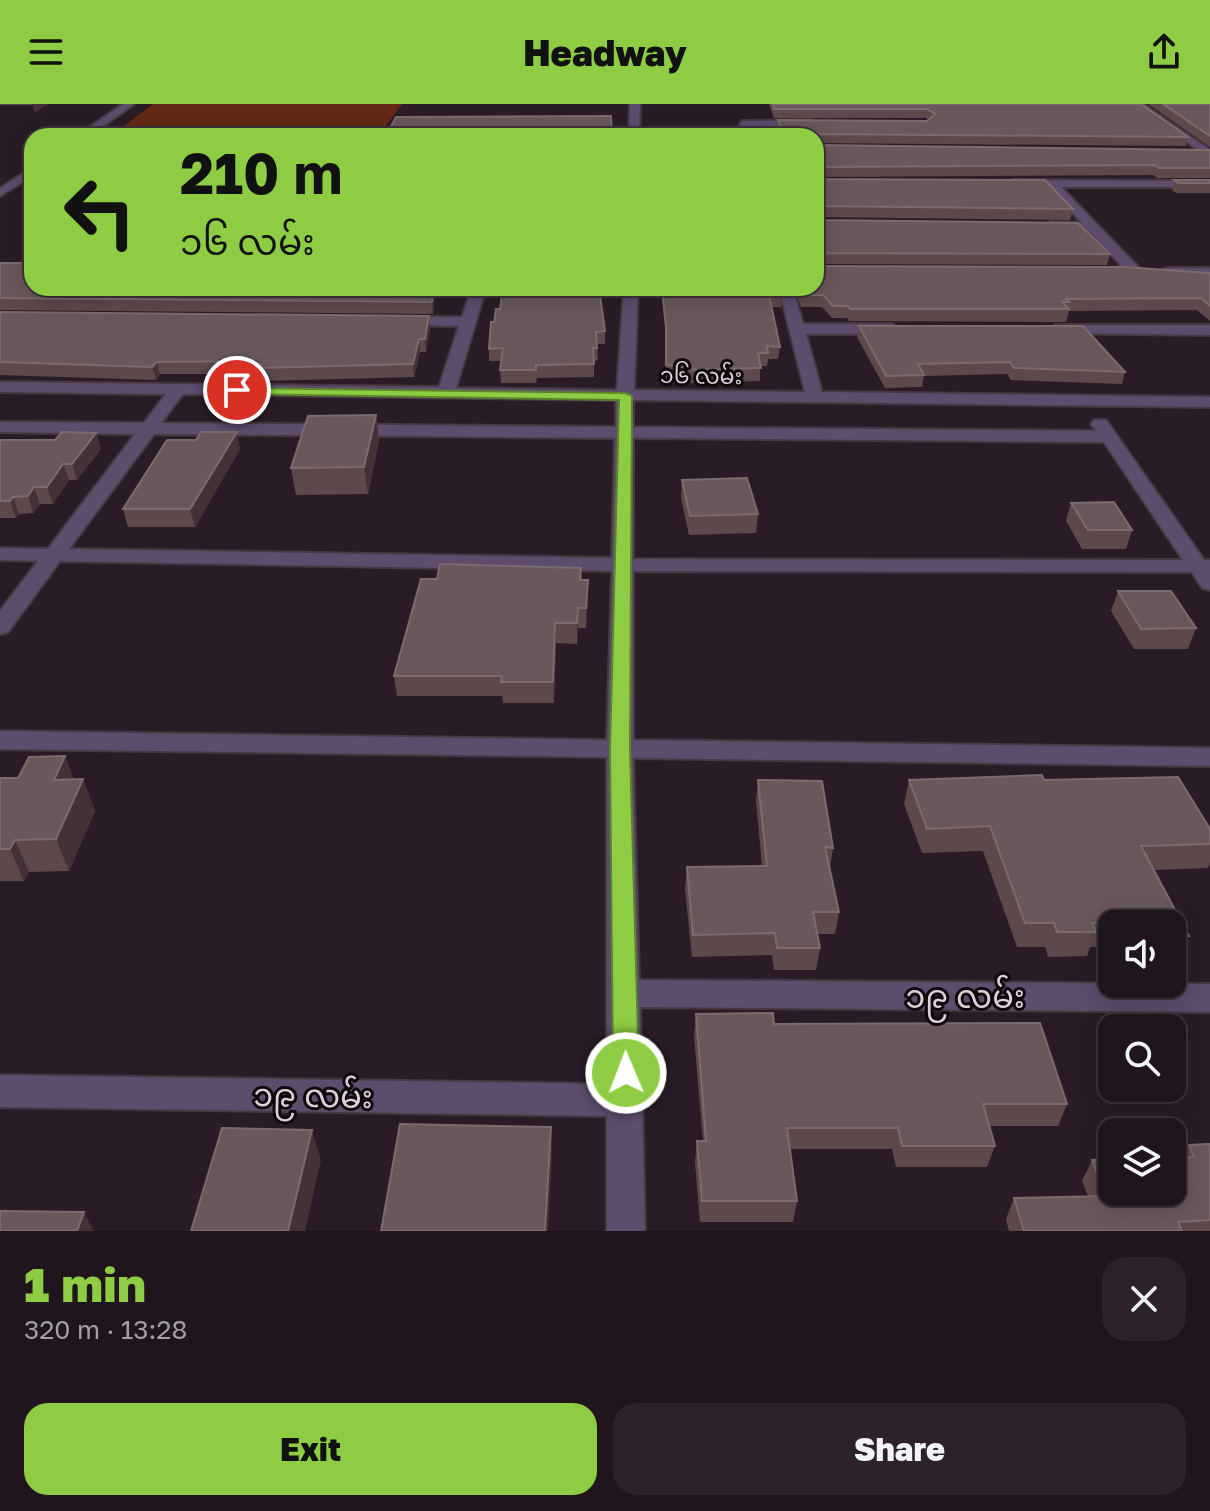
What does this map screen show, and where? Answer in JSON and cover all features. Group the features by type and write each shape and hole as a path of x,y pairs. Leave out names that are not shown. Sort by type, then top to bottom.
{"street":[{"path":"94,128 129,104"},
{"path":"634,128 635,104"},
{"path":"1137,104 1209,153"},
{"path":"743,128 740,119 819,123"},
{"path":"1176,152 1209,153"},
{"path":"0,179 24,179"},
{"path":"0,193 24,180"},
{"path":"1004,183 1210,184"},
{"path":"1051,183 1135,272"},
{"path":"1031,226 1093,227"},
{"path":"1119,272 1210,272"},
{"path":"446,393 476,296"},
{"path":"626,1231 620,750 625,396 631,296"},
{"path":"788,296 815,398"},
{"path":"373,321 466,322"},
{"path":"798,329 909,329"},
{"path":"1036,330 1210,330"},
{"name":"၁၆ လမ်း","path":"0,387 1210,402"},
{"path":"0,627 178,389"},
{"path":"1084,402 1206,572"},
{"path":"0,427 1108,437"},
{"path":"0,554 1206,572"},
{"path":"0,740 1210,757"},
{"name":"၁၉ လမ်း","path":"624,993 1210,998"},
{"name":"၁၉ လမ်း","path":"0,1091 626,1100"}],"shaded area":[{"path":"153,104 402,104 385,128 122,128"}],"building":[{"path":"773,104 1141,104 1188,137 824,134 824,128 781,128 778,120 927,121 935,114 927,109 774,109"},
{"path":"1163,104 1210,104 1210,136"},
{"path":"611,116 612,128 390,128 396,117"},
{"path":"824,145 1210,150 1210,168 1159,168 1155,165 824,167"},
{"path":"824,179 1045,180 1073,209 824,206"},
{"path":"1174,180 1210,180 1210,183 1178,183"},
{"path":"824,220 1078,223 1110,254 824,253"},
{"path":"0,263 24,263 24,296 432,296 432,302 0,298"},
{"path":"824,266 1124,267 1210,273 1210,306 1201,298 1066,299 1069,302 1062,302 1069,309 850,309 848,306 833,306 824,296"},
{"path":"502,296 600,296 605,331 596,332 594,364 536,365 536,370 500,370 503,348 489,349 491,322 494,322 496,309 500,309"},
{"path":"663,296 769,296 780,347 767,346 768,353 758,353 761,368 681,370 681,366 666,365"},
{"path":"0,312 429,316 425,339 419,339 413,364 259,368 262,364 252,364 253,361 157,362 152,367 0,362"},
{"path":"859,326 1083,326 1125,372 1014,368 1010,362 918,364 924,375 886,376"},
{"path":"376,415 364,467 291,468 308,416"},
{"path":"62,432 96,433 72,464 63,464 47,487 34,487 28,496 0,501 0,440 55,440"},
{"path":"201,432 237,432 190,509 123,509 167,440 196,440"},
{"path":"747,478 758,514 690,516 682,480"},
{"path":"1114,502 1132,530 1088,530 1071,503"},
{"path":"440,564 581,568 580,580 588,580 586,608 578,608 577,623 555,623 553,682 501,682 502,676 394,676 421,579 437,579"},
{"path":"1118,591 1171,591 1196,628 1141,629"},
{"path":"65,756 54,780 83,779 56,839 15,840 10,849 0,849 0,778 18,778 29,757"},
{"path":"1042,775 1044,780 1178,777 1210,829 1210,844 1141,846 1175,910 1098,910 1098,923 1092,923 1096,932 1057,932 1054,923 1025,923 990,826 927,829 909,780"},
{"path":"758,780 822,781 833,848 825,847 839,912 813,912 820,948 777,948 775,933 693,935 687,867 767,866"},
{"path":"773,1013 774,1024 1040,1023 1067,1104 983,1104 995,1146 902,1146 898,1128 787,1128 797,1201 702,1201 697,1141 706,1141 696,1014"},
{"path":"400,1124 551,1127 545,1231 381,1231"},
{"path":"222,1128 312,1130 288,1231 191,1231"},
{"path":"1210,1144 1210,1220 1178,1222 1182,1231 1024,1231 1014,1198 1098,1196 1098,1206 1186,1206 1186,1157 1194,1157 1189,1145"},
{"path":"1092,1160 1098,1160 1098,1175"},
{"path":"0,1211 84,1212 77,1231 0,1231"}],"route":[{"path":"237,390 625,396 620,750 626,1073"}]}
